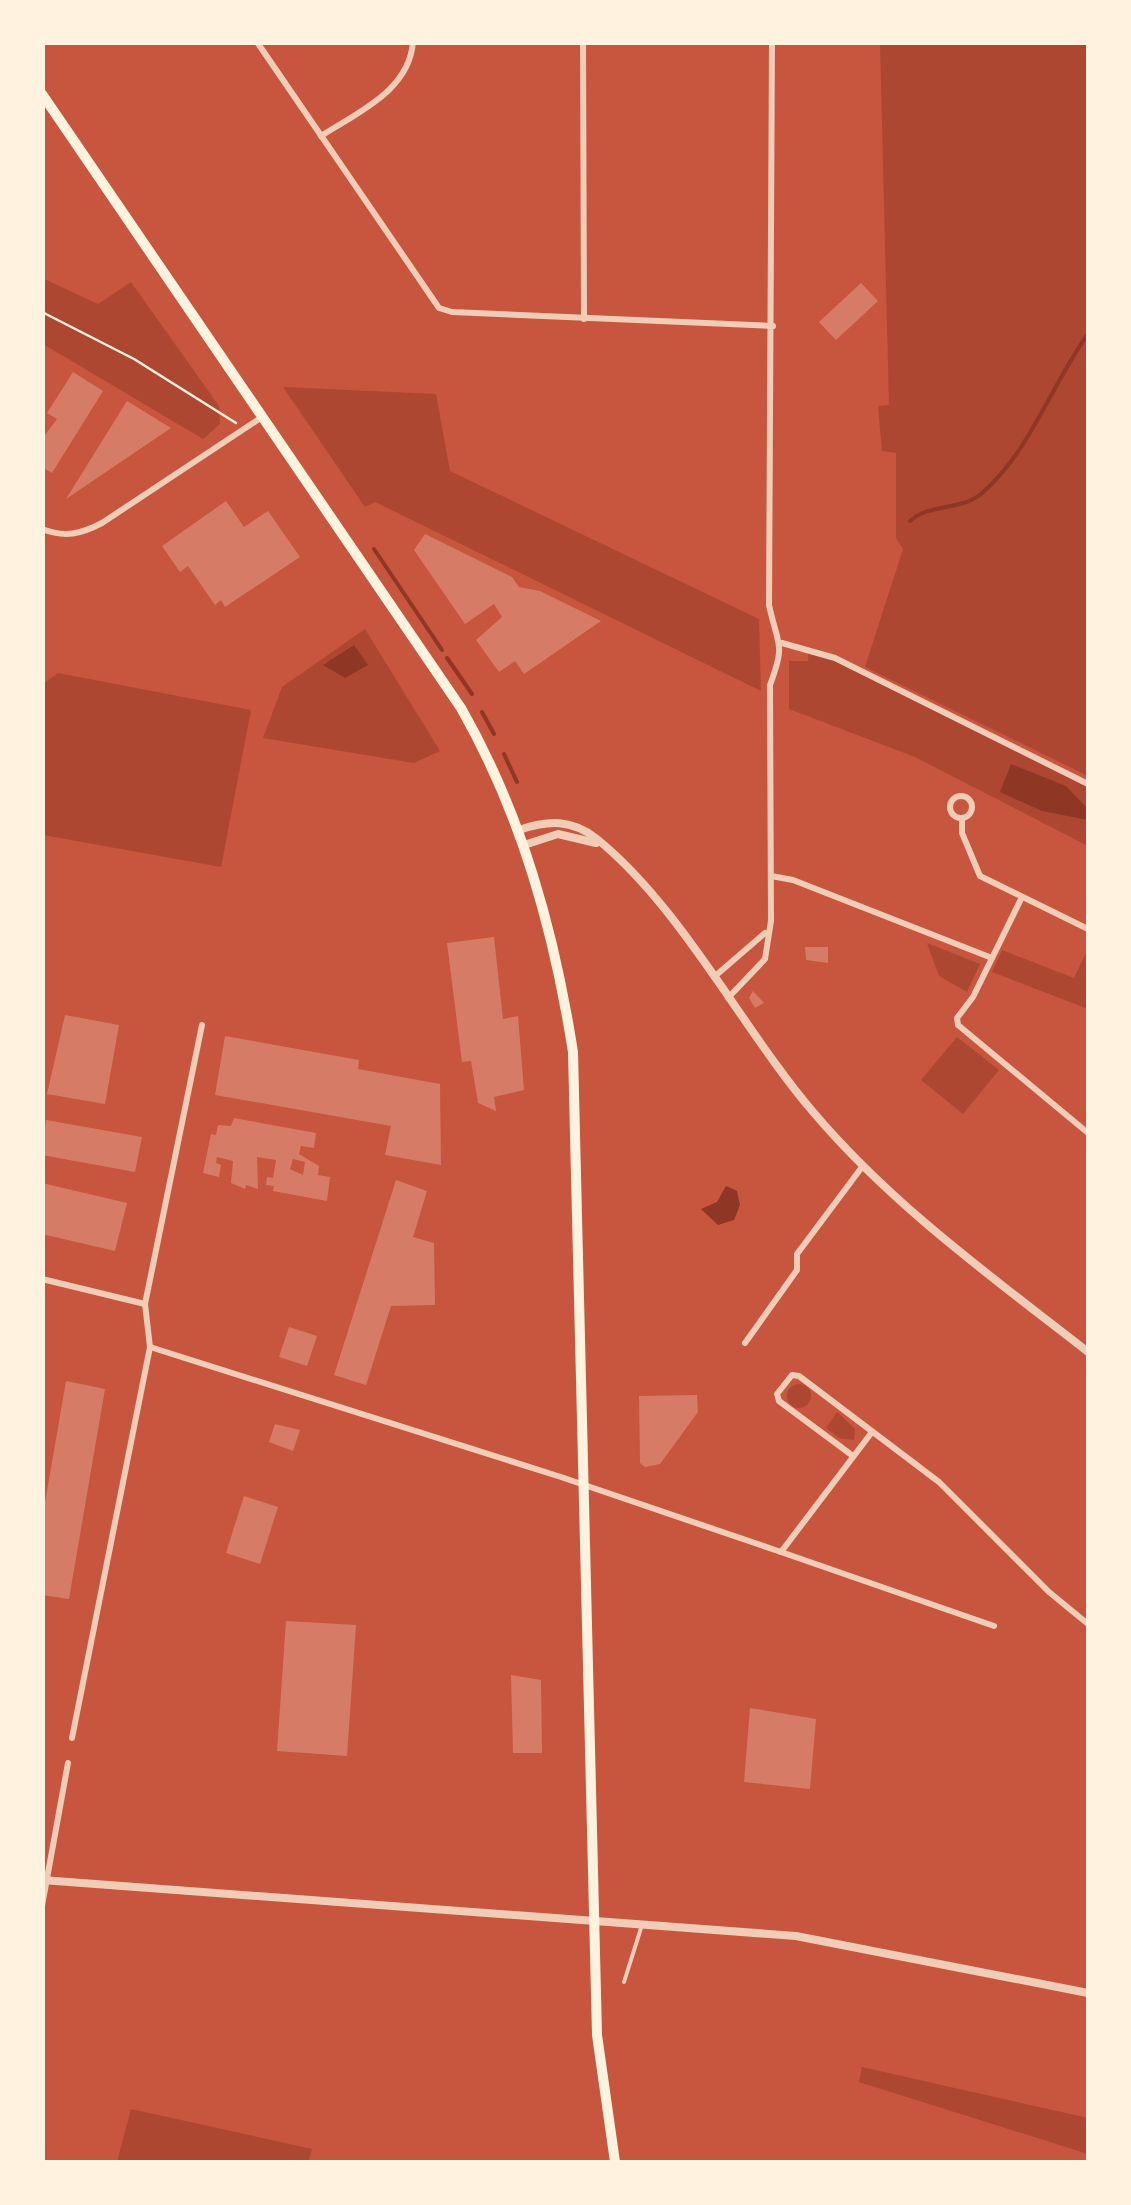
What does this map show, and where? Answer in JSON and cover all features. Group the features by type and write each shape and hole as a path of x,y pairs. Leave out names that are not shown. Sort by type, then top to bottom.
{"main road":[{"path":"42,94 461,708 519,830 547,916 573,1052 597,2035 615,2162"}],"street":[{"path":"257,42 439,308 773,326"},
{"path":"321,136 400,82 413,42"},
{"path":"584,42 584,318"},
{"path":"728,998 765,960 771,876 770,685 781,661 781,643 769,605 772,42"},
{"path":"42,528 59,535 82,533 262,417"},
{"path":"781,643 835,658 1088,784"},
{"path":"962,818 962,833 978,874 1088,929"},
{"path":"519,830 558,821 574,825 604,846 655,900 811,1110 862,1167 919,1220 1088,1352"},
{"path":"524,845 558,834 604,846"},
{"path":"771,876 793,880 992,958"},
{"path":"1022,897 958,1015 958,1025 1088,1132"},
{"path":"713,978 766,932"},
{"path":"72,1738 150,1348 145,1304 202,1025"},
{"path":"745,1343 797,1270 797,1254 862,1167"},
{"path":"42,1280 145,1304"},
{"path":"150,1348 585,1485 994,1626"},
{"path":"853,1456 779,1401 777,1394 792,1375 939,1482 1050,1592 1088,1624"},
{"path":"781,1552 872,1432"},
{"path":"42,1906 68,1762"},
{"path":"44,1880 838,1941 1088,1993"}],"lane":[{"path":"624,1982 642,1925"}],"path":[{"path":"42,312 134,359 244,429"}],"shaded area":[{"path":"880,43 1088,43 1088,776 865,667 903,549 896,538 896,453 882,451 878,406 889,405"},
{"path":"42,278 98,304 131,282 219,406 220,424 203,439 43,344"},
{"path":"283,387 436,394 450,471 759,619 761,691 375,502 365,507"},
{"path":"365,629 440,751 414,763 263,738 282,687"},
{"path":"354,645 368,665 345,678 323,665"},
{"path":"809,648 1088,784 1088,846 915,757 789,709 789,661 808,661"},
{"path":"58,673 251,710 221,867 43,835 43,684"},
{"path":"1011,764 1066,786 1088,809 1088,820 1042,811 1000,792"},
{"path":"927,943 980,964 967,992 939,976"},
{"path":"1088,949 1088,1009 992,972 1002,950 1074,978"},
{"path":"957,1037 999,1070 963,1114 921,1080"},
{"path":"726,1186 737,1191 740,1205 734,1220 718,1225 701,1209 717,1202"},
{"path":"799,1384 811,1396 799,1408 787,1396"},
{"path":"837,1412 855,1429 854,1440 839,1438 826,1428"},
{"path":"862,2067 1088,2118 1088,2154 859,2082"},
{"path":"131,2109 312,2149 309,2161 314,2162 117,2162"}],"building":[{"path":"861,283 878,301 836,340 819,322"},
{"path":"73,372 103,391 52,473 42,467 42,439 57,419 47,413"},
{"path":"127,401 171,428 66,499"},
{"path":"226,501 244,527 268,511 300,557 225,607 221,600 215,605 188,566 180,572 162,546"},
{"path":"425,534 512,577 519,587 540,591 601,621 524,674 515,661 499,672 476,640 502,617 494,604 465,624 414,550"},
{"path":"494,937 503,1019 518,1016 524,1090 494,1097 496,1111 478,1103 471,1061 462,1062 447,943"},
{"path":"805,947 828,947 828,963 806,960"},
{"path":"753,991 764,1003 755,1008 749,998"},
{"path":"65,1015 119,1025 105,1104 47,1094"},
{"path":"225,1036 359,1060 358,1069 440,1084 441,1165 385,1155 391,1126 215,1095"},
{"path":"234,1118 316,1133 314,1148 301,1146 299,1154 319,1166 318,1175 330,1177 327,1201 273,1191 274,1186 266,1185 267,1177 273,1178 276,1160 257,1157 258,1189 231,1183 233,1161 217,1157 216,1163 221,1165 219,1177 203,1173 211,1134 216,1135 218,1125 231,1126","holes":["293,1159 305,1162 303,1175 290,1169"]},
{"path":"46,1120 142,1137 135,1172 42,1155"},
{"path":"396,1180 427,1191 413,1237 434,1243 435,1305 391,1306 366,1385 334,1375"},
{"path":"42,1183 127,1203 115,1251 42,1234"},
{"path":"289,1327 317,1336 307,1366 279,1357"},
{"path":"66,1381 105,1389 69,1599 42,1595 42,1520"},
{"path":"697,1395 698,1412 660,1464 645,1467 640,1463 639,1396"},
{"path":"275,1424 300,1430 293,1451 269,1442"},
{"path":"244,1496 278,1507 260,1564 226,1553"},
{"path":"286,1621 356,1625 347,1756 277,1751"},
{"path":"511,1675 541,1680 542,1753 513,1753"},
{"path":"750,1708 816,1719 810,1789 744,1782"}],"waterway":[{"path":"910,521 918,515 973,499 998,477 1027,438 1088,334"},
{"path":"374,549 442,650"},
{"path":"447,658 472,694"},
{"path":"482,712 494,734"},
{"path":"504,754 517,782"}]}
